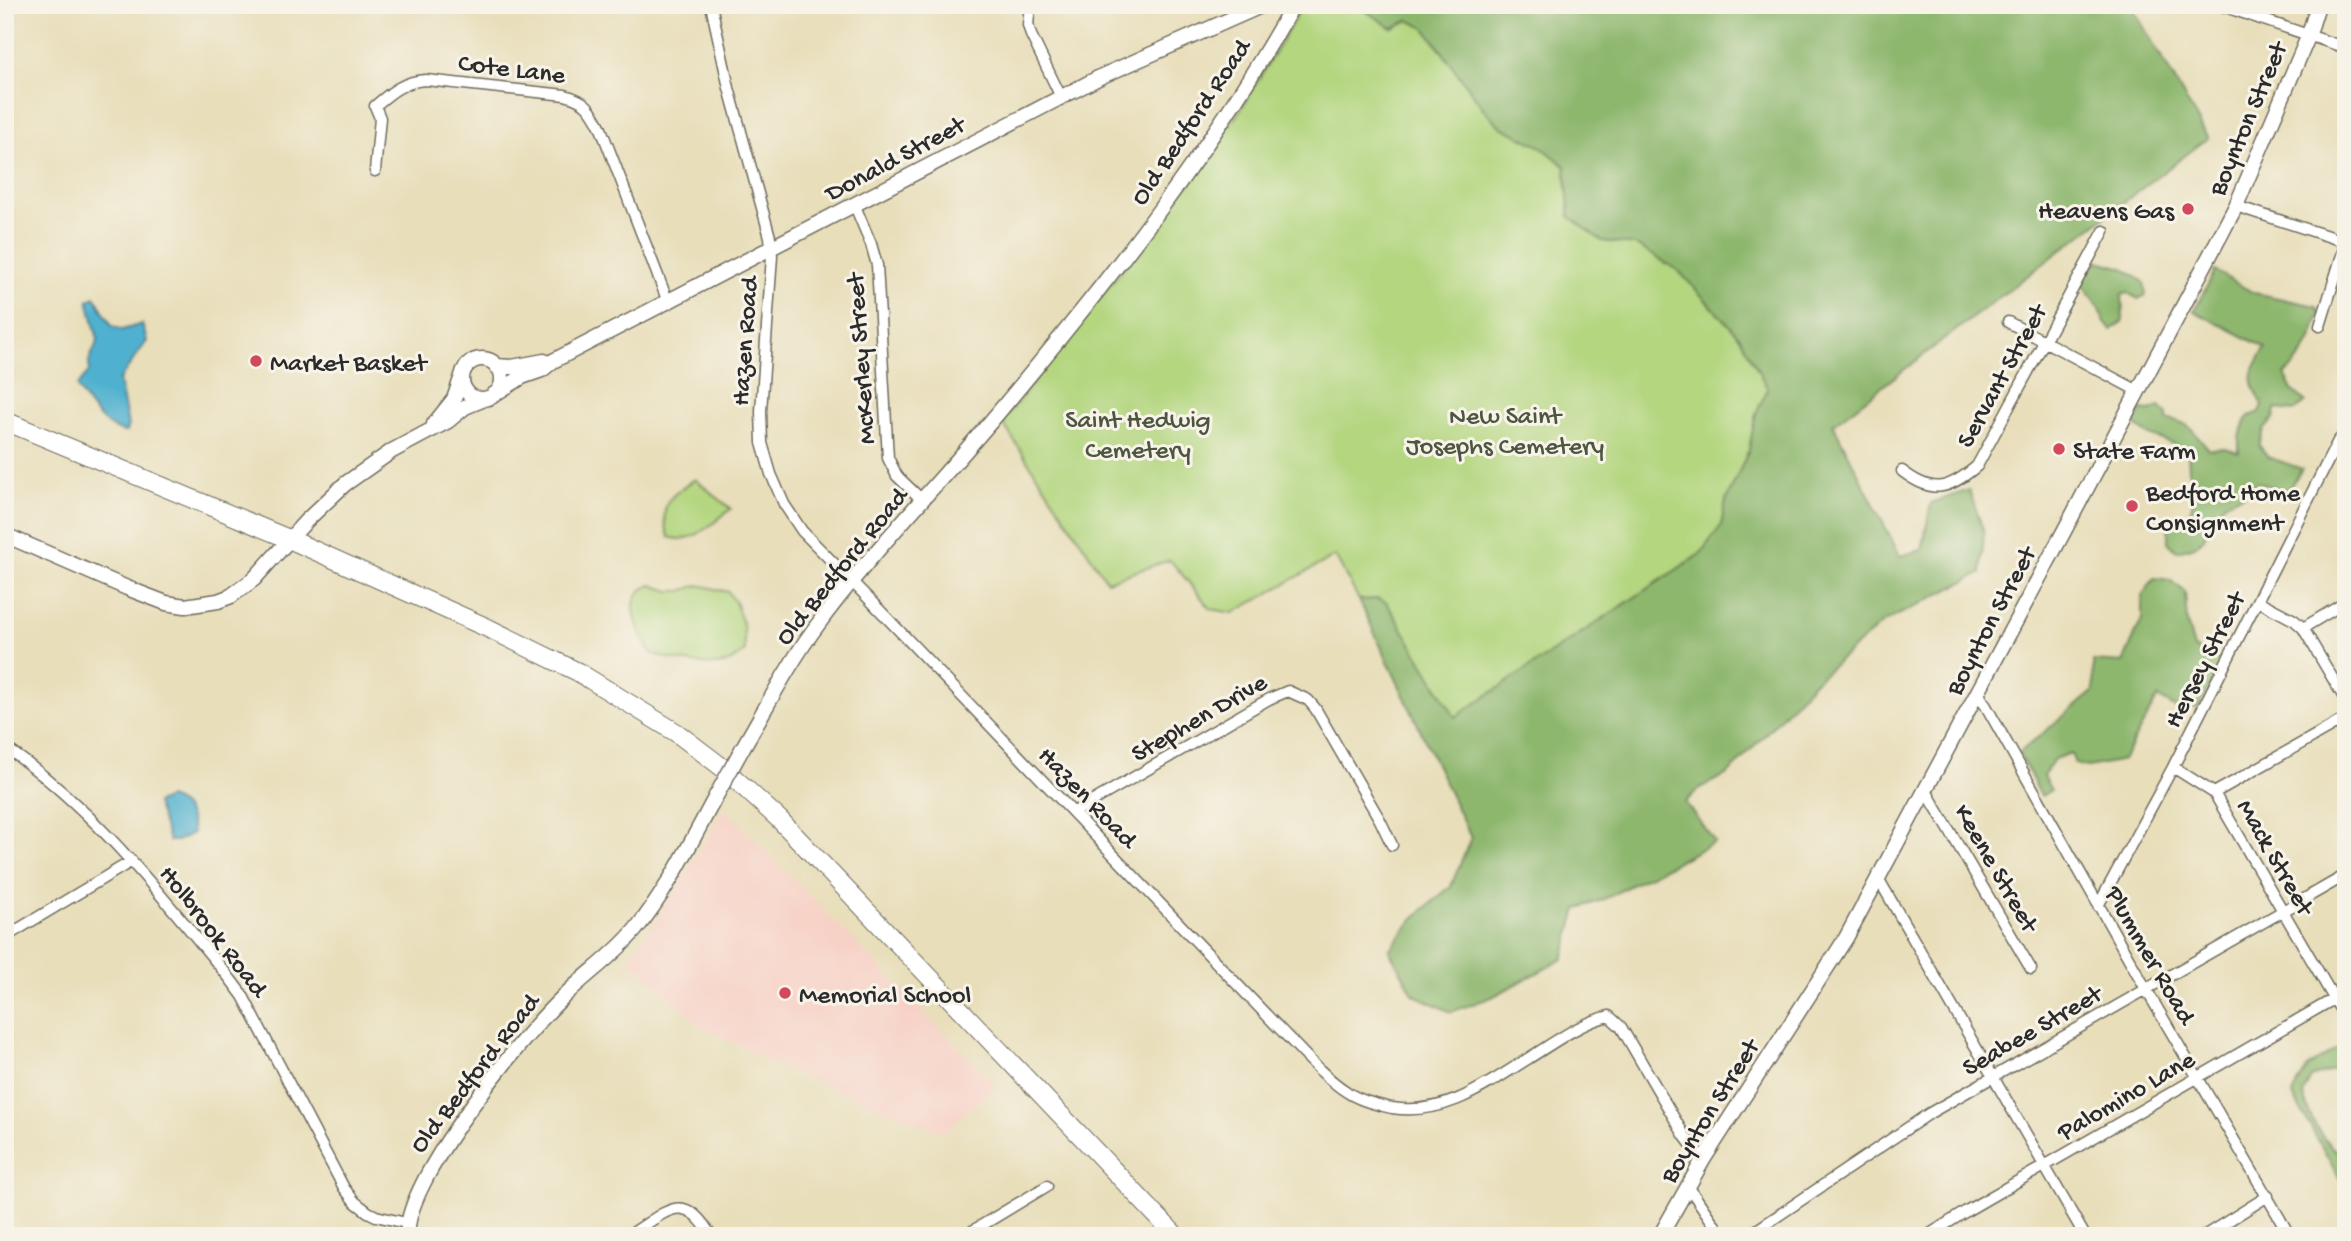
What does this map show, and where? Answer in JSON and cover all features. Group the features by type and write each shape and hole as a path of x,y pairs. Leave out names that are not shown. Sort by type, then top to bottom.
{"main road":[{"path":"5,421 289,539 489,629 578,672 677,733 723,768 780,820 1176,1236"},
{"path":"1070,1122 1096,1143 1190,1236"}],"street":[{"name":"Hazen Road","path":"711,5 729,88 771,248 761,411 762,443 784,504 802,531 1323,1072 1348,1093 1377,1105 1409,1110 1440,1107 1498,1078 1581,1026 1609,1016 1620,1027 1703,1160"},
{"path":"1030,5 1028,25 1031,36 1061,97"},
{"name":"Old Bedford Road","path":"407,1230 411,1207 426,1174 460,1122 541,1019 617,950 639,926 802,647 851,582 1037,365 1125,255 1224,120 1293,5"},
{"path":"2220,5 2346,48"},
{"name":"Boynton Street","path":"1660,1236 1703,1160 1818,984 1978,692 2236,206 2308,37 2318,5"},
{"name":"Donald Street","path":"5,535 166,603 185,606 218,601 244,588 345,484 392,451 448,421 465,407 512,382 542,370 553,361 1061,97 1132,62 1261,6"},
{"path":"1261,6 1275,11 1285,19"},
{"name":"Cote Lane","path":"375,170 380,118 374,106 395,89 411,82 426,80 565,95 581,100 588,106 600,126 668,302"},
{"name":"McKerley Street","path":"855,205 877,265 888,458 897,476 922,500"},
{"path":"2236,206 2346,242 2320,326"},
{"name":"Servant Street","path":"1902,471 1929,488 1950,483 1976,466 2104,231"},
{"path":"2008,322 2138,391"},
{"name":"Donald Street","path":"425,433 451,404 464,369 474,361 486,360 496,366 512,367 553,361"},
{"path":"462,376 468,393 480,398 490,396 498,391 502,378 496,366"},
{"name":"Hersey Street","path":"2098,906 2174,767 2339,441 2346,433"},
{"path":"2258,601 2294,620 2303,628 2346,701"},
{"path":"2303,628 2346,602"},
{"name":"Stephen Drive","path":"1074,812 1269,699 1288,691 1308,700 1315,708 1392,845"},
{"name":"Plummer Road","path":"1978,692 2098,906 2290,1236"},
{"path":"2214,793 2346,718"},
{"name":"Holbrook Road","path":"5,747 57,786 88,814 132,861 228,975 243,996 344,1188 355,1202 368,1212 407,1230"},
{"name":"Mack Street","path":"2174,767 2214,793 2346,1018"},
{"name":"Keene Street","path":"1926,789 2031,969"},
{"path":"5,937 132,861"},
{"name":"Seabee Street","path":"1748,1236 1894,1136 2346,875"},
{"path":"1878,878 2084,1236"},
{"name":"Palomino Lane","path":"1927,1236 2346,992"},
{"path":"964,1236 1047,1186"},
{"path":"1688,1186 1723,1236"},
{"path":"2204,1236 2268,1196"},
{"path":"628,1236 666,1212 686,1207 696,1213 711,1236"}],"shaded area":[{"name":"Memorial School","path":"724,808 996,1086 943,1133 782,1068 701,1026 628,960 675,892"}],"green space":[{"name":"New Saint Josephs Cemetery","path":"1303,5 1357,5 1392,28 1409,20 1425,28 1486,112 1501,127 1542,147 1565,166 1570,217 1602,241 1636,245 1679,271 1740,337 1768,389 1756,413 1749,450 1726,501 1721,526 1700,554 1455,717 1387,604 1377,599 1359,600 1335,556 1233,613 1211,609 1170,560 1107,581 1002,422 1157,225 1239,112"},
{"path":"1357,5 2131,5 2208,138 1833,424 1900,556 1922,550 1931,503 1969,490 1984,532 1981,573 1884,622 1816,680 1728,774 1701,787 1685,802 1715,842 1602,900 1577,909 1563,959 1492,997 1451,1012 1414,995 1389,950 1414,918 1451,886 1471,838 1359,600 1377,599 1387,603 1455,717 1700,554 1721,526 1726,501 1749,450 1756,413 1768,389 1740,337 1679,271 1636,245 1602,241 1570,217 1565,166 1542,147 1501,127 1486,112 1425,28 1409,20 1392,28"},
{"path":"2099,261 2123,268 2144,282 2146,295 2138,299 2128,292 2122,294 2123,321 2111,330 2082,285 2086,273"},
{"path":"2215,271 2254,293 2316,306 2320,313 2307,346 2298,361 2285,374 2291,389 2306,402 2295,411 2276,409 2259,445 2268,457 2302,469 2287,491 2257,482 2242,495 2224,503 2204,538 2194,546 2177,551 2168,542 2168,528 2177,515 2188,516 2194,499 2190,486 2188,452 2134,424 2140,410 2150,411 2160,407 2167,414 2167,420 2187,425 2209,449 2225,448 2239,452 2239,438 2248,417 2260,412 2263,405 2252,376 2266,348 2194,311"},
{"path":"695,479 731,509 694,536 678,539 669,537 664,517 668,502"},
{"path":"2154,578 2171,580 2185,592 2187,623 2194,648 2223,660 2199,707 2179,710 2158,697 2123,760 2088,767 2075,764 2071,753 2054,759 2043,776 2051,790 2041,796 2019,753 2094,691 2093,661 2123,663 2142,619 2142,597"},
{"path":"651,585 670,591 681,591 699,585 728,592 743,624 745,651 732,661 716,665 683,661 652,653 634,613 638,594"},
{"path":"2346,1043 2346,1069 2339,1068 2311,1078 2303,1093 2309,1112 2323,1138 2346,1157 2346,1190 2292,1094 2307,1068"}],"water":[{"path":"95,297 112,326 122,330 142,324 147,341 119,380 128,425 126,432 111,427 104,421 77,387 89,371 89,361 98,340 88,300"},
{"path":"168,798 183,807 189,815 192,827 193,833 177,841 169,841 156,803"}],"place":[{"name":"Heavens Gas","path":"2188,209"},
{"name":"Market Basket","path":"256,361"},
{"name":"State Farm","path":"2059,449"},
{"name":"Bedford Home Consignment","path":"2132,506"},
{"name":"Memorial School","path":"785,993"}],"park label":[{"name":"Saint Hedwig Cemetery","path":"1138,433"}]}
